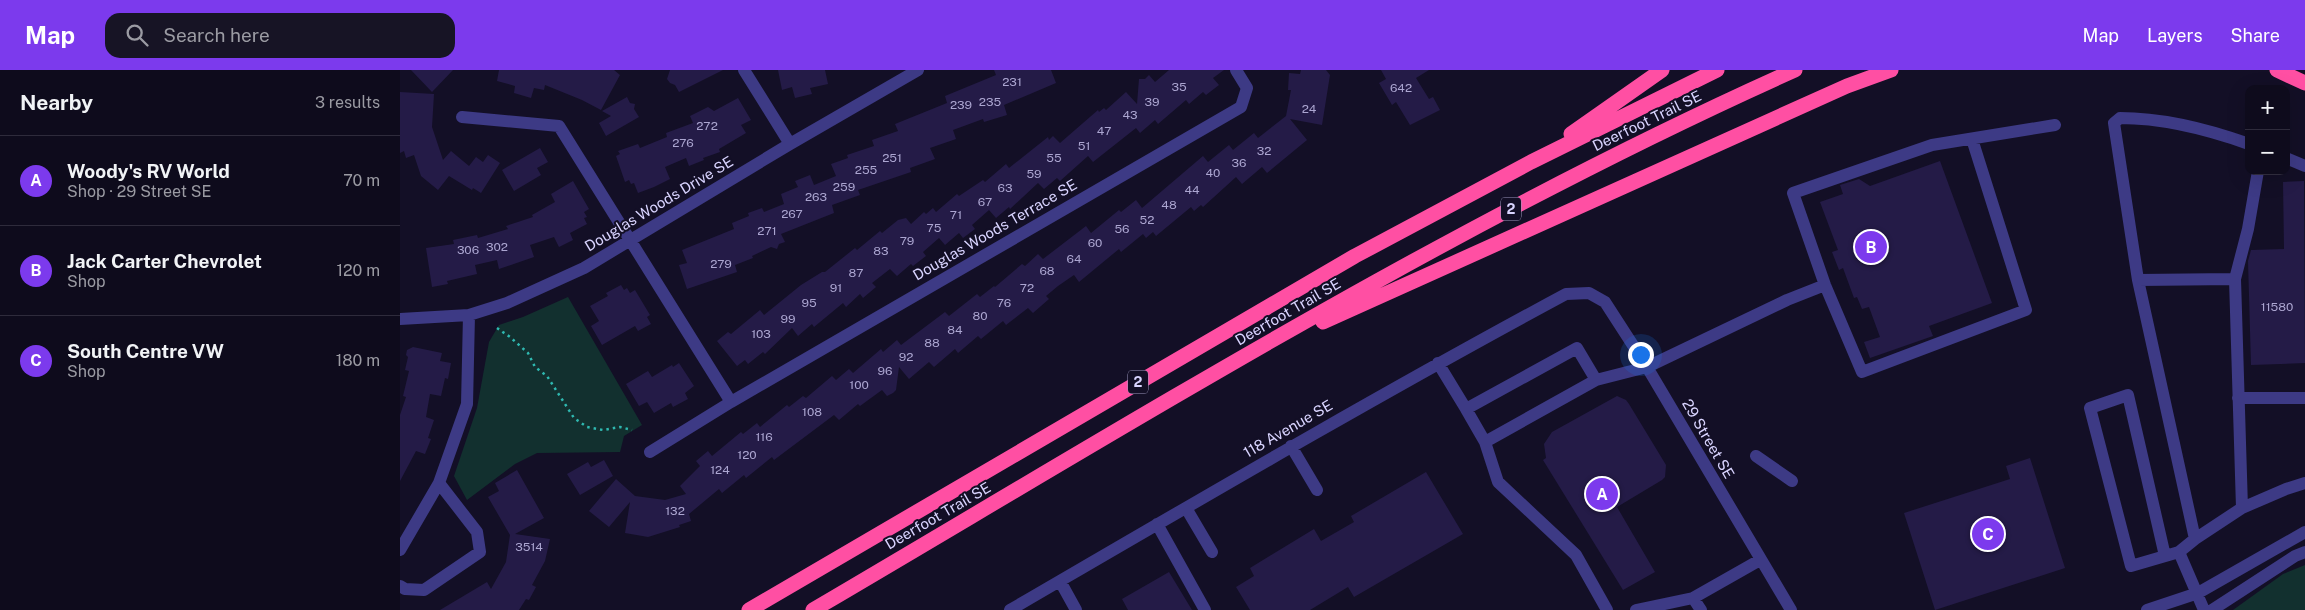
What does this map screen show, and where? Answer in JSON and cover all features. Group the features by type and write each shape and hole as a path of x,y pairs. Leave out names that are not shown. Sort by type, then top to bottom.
{"highway":[{"path":"1532,162 1662,70"},
{"name":"Deerfoot Trail SE","path":"749,610 1355,256 1532,162 1717,70"},
{"name":"Deerfoot Trail SE","path":"813,610 1368,286 1544,192 1724,102 1795,70"},
{"path":"1235,362 1558,214 1847,86 1891,70"},
{"path":"2277,70 2305,83"}],"street":[{"path":"744,70 790,144"},
{"name":"Douglas Woods Drive SE","path":"400,319 470,315 507,303 584,268 790,144 918,70"},
{"name":"Douglas Woods Terrace SE","path":"650,452 730,402 1241,107 1247,88 1236,70"},
{"path":"462,117 559,126 730,402"},
{"path":"2195,539 2138,280 2114,123 2120,118 2168,122 2209,130 2245,143"},
{"path":"1972,139 2026,310 1862,372 1825,285 1793,193 1932,145 2055,125"},
{"path":"2290,160 2305,166"},
{"path":"2242,508 2235,279 2248,229 2257,175"},
{"path":"2138,280 2235,279"},
{"path":"1485,442 1596,380 1647,367 1786,300 1825,285"},
{"name":"29 Street SE","path":"1589,293 1605,302 1647,367 1791,610"},
{"name":"118 Avenue SE","path":"1010,610 1291,446 1438,363 1566,294 1589,293"},
{"path":"400,550 439,483 467,404 470,315"},
{"path":"1466,410 1576,348 1596,380"},
{"path":"1438,363 1485,442 1498,482 1576,555 1607,610"},
{"path":"2166,556 2128,395 2090,408 2131,566 2166,556 2179,552 2242,508 2286,488 2305,483"},
{"path":"2238,398 2305,398"},
{"path":"1291,446 1317,490"},
{"path":"1756,456 1792,481"},
{"path":"400,586 405,589 424,590 480,552 476,532 439,483"},
{"path":"1186,508 1212,552"},
{"path":"1157,524 1206,610"},
{"path":"2147,610 2198,593 2305,532"},
{"path":"2179,552 2204,610"},
{"path":"2212,610 2295,556 2305,552"},
{"path":"1636,610 1693,598 1760,560"},
{"path":"1060,581 1076,610"},
{"path":"1693,598 1701,610"}],"path":[{"path":"497,328 528,353 535,367 547,376 574,418 587,427 603,430 620,427 632,430"}],"green space":[{"path":"568,297 642,425 624,436 620,452 537,453 515,464 467,500 454,476 477,408 489,342 499,325 523,317"},
{"path":"2305,565 2305,610 2233,610 2283,574"}],"building":[{"path":"411,70 453,70 432,92"},
{"path":"499,70 614,70 620,75 601,110 545,85 544,90 534,88 531,98 514,93 515,86 497,81"},
{"path":"670,70 723,70 679,92 675,85 667,79"},
{"path":"778,70 825,70 828,84 810,88 812,94 795,98 792,87 782,90"},
{"path":"994,70 1051,70 1056,83 1004,105 1007,115 984,122 983,119 953,130 956,139 930,148 935,159 910,168 911,172 858,190 860,195 832,205 834,213 781,234 785,242 779,244 777,249 771,247 752,256 753,258 735,265 737,272 687,289 679,265 687,263 682,250 734,229 732,223 749,216 748,213 762,208 764,212 784,204 781,194 798,187 795,181 810,175 814,185 836,176 831,164 848,158 847,155 874,146 872,140 898,131 895,124 947,103 945,96 996,75"},
{"path":"1169,70 1224,70 1213,78 1219,85 1206,95 1203,92 1189,104 1186,100 1158,124 1155,120 1140,133 1136,128 1093,162 1088,156 1060,181 1057,178 1044,189 1038,183 1010,209 1009,207 996,218 989,210 972,225 975,229 963,238 959,233 945,245 939,238 923,252 926,256 913,266 911,264 897,276 890,269 872,283 876,287 863,298 860,294 846,307 843,303 814,327 812,324 798,336 792,328 765,354 763,352 748,364 745,360 737,366 717,341 728,332 731,334 760,310 764,315 801,285 825,272 855,248 857,250 880,231 882,233 898,220 906,218 911,224 924,212 926,214 933,208 936,212 957,194 959,196 983,180 985,182 1006,164 1009,168 1048,137 1049,140 1053,136 1060,143 1098,110 1099,112 1104,108 1106,110 1126,92 1137,104 1139,79 1145,79 1149,75 1155,82"},
{"path":"1301,70 1326,70 1330,75 1322,125 1290,119 1307,140 1267,173 1262,167 1242,184 1236,177 1203,207 1201,205 1194,211 1191,207 1156,236 1153,232 1146,238 1143,234 1121,252 1119,249 1079,282 1074,275 1046,296 1049,299 1033,313 1028,308 1006,325 1003,321 981,339 978,336 958,353 955,349 934,367 929,362 909,379 899,367 896,390 893,393 887,396 882,390 860,406 858,404 839,420 834,415 774,460 772,457 746,478 744,475 722,493 719,489 689,514 691,521 679,525 680,527 648,537 625,533 630,502 609,527 589,511 616,479 635,496 665,500 686,494 680,486 700,466 696,461 708,451 712,456 741,432 743,434 757,423 760,427 787,405 789,407 803,396 806,398 832,376 836,380 849,369 853,373 881,349 883,352 897,340 901,345 945,312 949,316 977,294 980,297 1022,264 1025,266 1038,254 1043,259 1086,226 1091,233 1119,210 1121,212 1136,200 1142,208 1203,156 1208,162 1229,145 1233,150 1254,133 1258,138 1286,116 1291,90 1288,90 1289,73 1300,74"},
{"path":"1381,70 1429,70 1416,78 1429,99 1433,97 1440,110 1410,125 1396,102 1392,105 1379,83 1386,79"},
{"path":"400,92 434,94 432,127 443,160 451,151 469,166 476,157 483,162 488,155 500,163 481,193 473,188 472,190 449,176 438,190 421,176 414,155 406,158 404,151 400,153"},
{"path":"627,97 630,103 635,104 634,109 639,117 606,136 599,123 611,116 602,111"},
{"path":"738,98 751,120 741,125 746,133 719,149 720,152 703,158 704,160 689,166 686,158 665,167 670,179 654,187 638,193 634,183 631,184 629,180 625,182 616,156 620,154 618,151 638,144 640,148 667,137 666,133 693,123 690,116 708,107 714,111"},
{"path":"540,148 548,162 537,168 541,175 514,191 502,170"},
{"path":"1940,161 1992,303 1929,326 1933,336 1870,358 1864,342 1880,337 1869,307 1862,309 1857,297 1854,298 1843,268 1839,270 1832,252 1838,250 1820,202 1843,194 1840,185 1859,179 1870,186"},
{"path":"573,181 589,209 584,212 587,217 584,218 587,224 570,233 573,240 559,247 554,237 530,245 534,257 499,269 497,260 475,265 477,274 447,281 448,284 432,287 426,248 454,244 453,240 477,235 478,238 508,229 506,226 533,217 532,215 555,202 551,194"},
{"path":"2304,181 2305,363 2251,365 2248,261 2251,250 2284,249 2283,182"},
{"path":"621,285 624,290 627,288 630,293 635,290 650,315 647,317 651,324 638,331 635,326 602,345 591,326 599,321 590,306 608,296 606,293"},
{"path":"413,347 442,353 440,361 451,363 448,379 445,378 441,396 430,394 426,417 434,420 428,438 431,439 425,454 416,451 400,481 400,415 406,397 403,396 409,371 405,370 408,357 406,355 407,350"},
{"path":"679,363 694,386 685,393 688,399 673,407 671,403 654,413 647,402 639,406 626,384 648,371 652,377"},
{"path":"1617,396 1626,400 1629,404 1666,465 1665,477 1662,480 1617,507 1655,572 1623,590 1543,460 1546,458 1544,444 1552,432"},
{"path":"2030,458 2065,568 1935,610 1904,513 2010,479 2006,466"},
{"path":"604,460 613,476 580,495 567,474 588,462 591,467"},
{"path":"517,470 544,518 515,534 550,539 545,561 532,585 536,587 529,600 526,599 519,610 440,610 487,582 491,589 506,562 510,535 488,497 499,491 495,483"},
{"path":"1426,472 1463,534 1354,597 1348,587 1310,610 1250,610 1236,587 1254,576 1250,568 1314,529 1321,541 1354,522 1351,516"},
{"path":"1169,572 1192,610 1128,610 1122,599"}],"place":[{"name":"Jack Carter Chevrolet","path":"1871,247"},
{"name":"Woody's RV World","path":"1602,494"},
{"name":"South Centre VW","path":"1988,534"}]}
